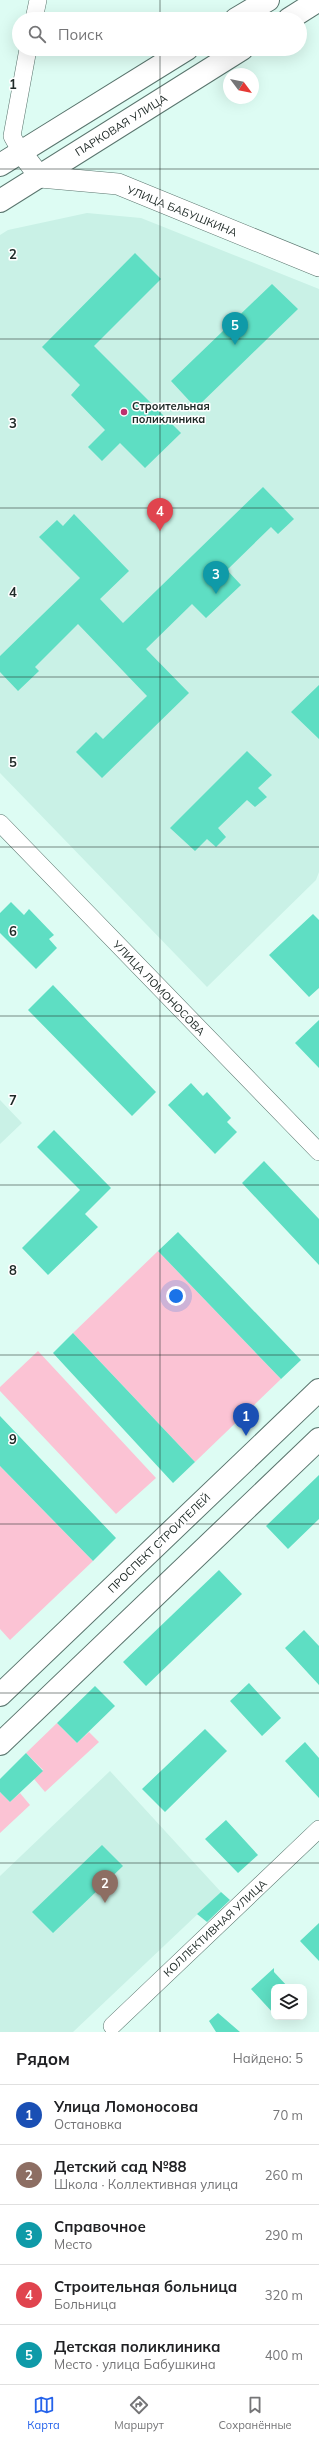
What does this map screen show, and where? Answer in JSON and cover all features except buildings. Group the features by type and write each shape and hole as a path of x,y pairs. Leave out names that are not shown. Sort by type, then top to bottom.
{"main road":[{"path":"248,12 268,0"},
{"path":"300,12 319,0"},
{"path":"0,165 176,56"},
{"name":"ПАРКОВАЯ УЛИЦА","path":"0,201 231,56"},
{"name":"ПРОСПЕКТ СТРОИТЕЛЕЙ","path":"0,1695 319,1390"},
{"path":"0,1744 319,1439"}],"street":[{"path":"35,12 38,0"},
{"path":"27,56 12,136 21,152 40,177"},
{"name":"УЛИЦА БАБУШКИНА","path":"40,177 118,184 319,266"},
{"name":"УЛИЦА ЛОМОНОСОВА","path":"0,824 319,1152"},
{"name":"КОЛЛЕКТИВНАЯ УЛИЦА","path":"112,2026 319,1829"}],"shaded area":[{"path":"87,213 141,218 319,289 319,872 316,880 207,987 0,773 0,235 8,230"},
{"path":"0,1100 22,1123 0,1144"},
{"path":"158,1251 281,1379 195,1462 73,1333"},
{"path":"38,1351 156,1478 116,1514 0,1391 0,1387"},
{"path":"0,1466 93,1561 10,1640 0,1629"},
{"path":"57,1723 77,1743 89,1732 99,1742 45,1792 34,1779 43,1770 26,1753"},
{"path":"110,1771 221,1892 73,2032 0,2032 0,1876"},
{"path":"0,1792 10,1802 20,1793 30,1805 0,1833"}],"place":[{"name":"Детская поликлиника","path":"235,345"},
{"name":"Строительная поликлиника","path":"124,412"},
{"name":"Строительная больница","path":"160,531"},
{"name":"Справочное","path":"216,594"},
{"name":"Улица Ломоносова","path":"246,1436"},
{"name":"Детский сад №88","path":"105,1903"}]}
